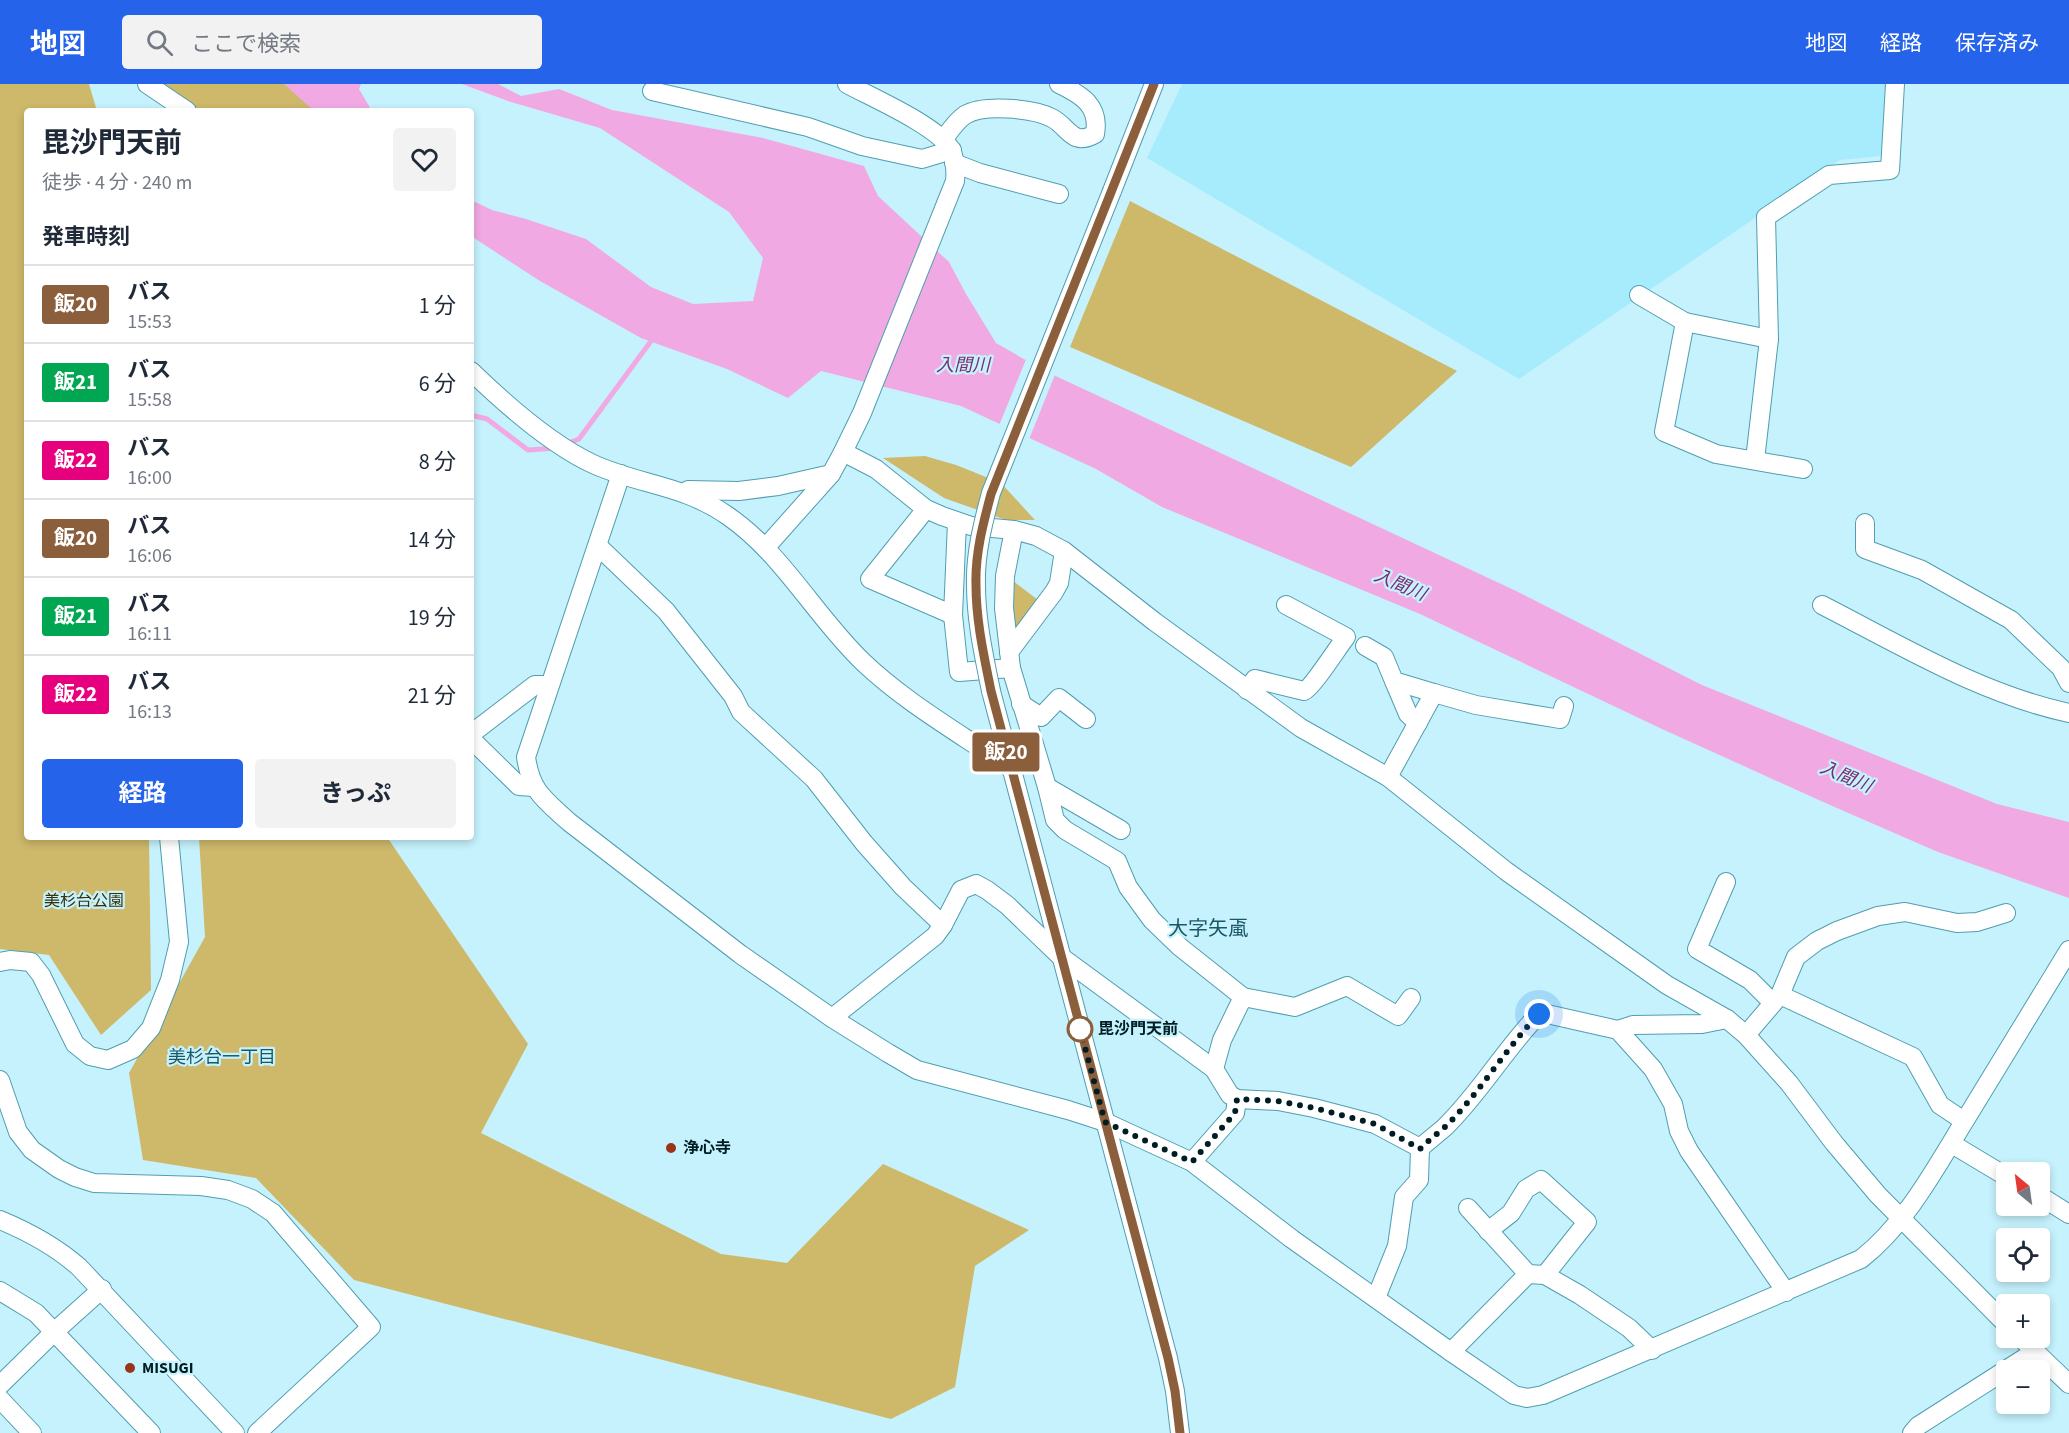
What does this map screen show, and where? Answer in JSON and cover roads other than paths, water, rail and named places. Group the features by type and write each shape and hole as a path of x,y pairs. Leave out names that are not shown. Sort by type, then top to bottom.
{"street":[{"path":"147,84 183,108"},
{"path":"846,84 927,127 951,159"},
{"path":"766,548 831,474 862,413 968,114 1000,107 1020,109 1050,117 1079,138 1088,138 1095,134 1097,122 1094,111 1083,98 1059,84"},
{"path":"1154,84 991,494 980,540 976,584 979,629 991,691 1168,1358 1180,1433"},
{"path":"1755,459 1769,339 1766,217 1829,175 1890,170 1895,84"},
{"path":"652,91 808,127 862,146 922,159 951,159 980,173 1059,194"},
{"path":"1639,295 1685,322 1769,339"},
{"path":"1685,322 1664,432 1716,454 1803,469"},
{"path":"478,388 593,464 678,490 711,504 728,515 766,548 840,636 885,681 1010,768"},
{"path":"843,452 876,469 926,509 971,526 1014,530 1036,536 1064,550 1155,622 1247,690 1301,728 1388,777 1506,871 1667,985 1727,1019 1746,1035 1789,1083 1834,1143 1878,1195 1996,1313"},
{"path":"621,474 526,757 528,772 534,787 542,798 569,822 740,954 832,1018 917,1070 1105,1122 1192,1162 1292,1239 1515,1395 1527,1398 1544,1395 1861,1259 1874,1249 1902,1218 1952,1144 1964,1121 2062,978 2069,950"},
{"path":"678,490 739,491 778,486 831,474"},
{"path":"926,509 870,579 953,615"},
{"path":"957,522 953,615 959,672 1010,660 1059,583 1064,550"},
{"path":"1865,524 1865,549 1922,570 2012,620 2061,668 2069,683"},
{"path":"1014,530 1005,576 1004,597 1010,660 1055,820 1065,830 1117,861 1128,887 1152,920 1243,998 1295,1007 1347,986 1398,1016 1411,998"},
{"path":"598,546 666,611 733,696 741,712 814,779 864,843 903,887 943,925"},
{"path":"1247,690 1255,679 1304,691 1311,688 1327,661 1346,637 1286,605"},
{"path":"1822,605 1973,682 2037,706 2069,713"},
{"path":"1365,646 1384,657 1408,714 1418,723"},
{"path":"1394,681 1434,693 1478,697 1560,719 1564,706"},
{"path":"474,734 535,685 549,685"},
{"path":"1388,777 1434,693"},
{"path":"1021,704 1041,717 1059,698 1086,718"},
{"path":"474,739 519,786 534,787"},
{"path":"1047,787 1121,830"},
{"path":"0,962 10,960 31,962 45,983 75,1044 90,1056 108,1060 133,1049 151,1028 170,980 179,942 169,840"},
{"path":"1726,882 1697,949 1750,980 1776,999 1913,1056 1940,1105 1964,1121"},
{"path":"832,1018 935,936 961,890 976,884 1007,905 1060,956 1214,1069 1230,1095 1237,1099 1278,1101 1314,1108 1375,1124 1420,1149"},
{"path":"1746,1035 1776,999 1796,957 1817,941 1837,931 1878,916 1905,912 1957,923 1977,922 2007,914"},
{"path":"1214,1069 1222,1040 1243,998"},
{"path":"1376,1298 1397,1246 1404,1197 1419,1180 1420,1149 1446,1126 1509,1046 1539,1014 1618,1030 1633,1025 1702,1024 1727,1019"},
{"path":"1618,1030 1653,1069 1673,1104 1679,1131 1689,1151 1786,1292"},
{"path":"0,1080 18,1132 32,1150 75,1177 94,1183 201,1186 228,1190 252,1198 273,1213 371,1327 257,1433"},
{"path":"1192,1162 1235,1113 1237,1099"},
{"path":"1952,1144 1996,1170"},
{"path":"1451,1352 1537,1274 1587,1222 1541,1180 1526,1189 1511,1213 1488,1231"},
{"path":"2050,1202 2068,1212"},
{"path":"1468,1208 1488,1231 1537,1274 1580,1294 1629,1328 1652,1350"},
{"path":"0,1220 40,1238 62,1252 102,1289 236,1433"},
{"path":"0,1385 102,1289"},
{"path":"0,1291 36,1313 151,1433"},
{"path":"2030,1348 2069,1384"},
{"path":"1912,1433 1918,1426 2034,1352"},
{"path":"0,1398 32,1433"}],"water":[{"path":"284,84 361,84 359,89 370,108 311,108"},
{"name":"入間川","path":"462,84 498,84 521,96 559,89 612,110 763,138 864,166 878,196 949,262 996,343 1045,371 1514,590 1702,685 1997,804 2069,822 2069,898 1938,852 1830,805 1662,729 1420,614 1162,507 1096,469 961,406 821,371 788,398 727,369 641,338 540,281 474,238 474,201 492,210 586,239 651,287 693,304 753,301 763,258 729,212 600,128 511,102"}],"waterway":[{"path":"566,444 579,439 654,337"},
{"path":"474,416 487,419 528,450 557,448"}],"place":[{"name":"毘沙門天前","path":"1080,1029"},
{"name":"浄心寺","path":"671,1148"},
{"name":"MISUGI","path":"130,1368"}],"district":[{"name":"大字矢颪","path":"1208,929"},
{"name":"美杉台一丁目","path":"222,1057"}],"park label":[{"name":"美杉台公園","path":"84,901"}]}
